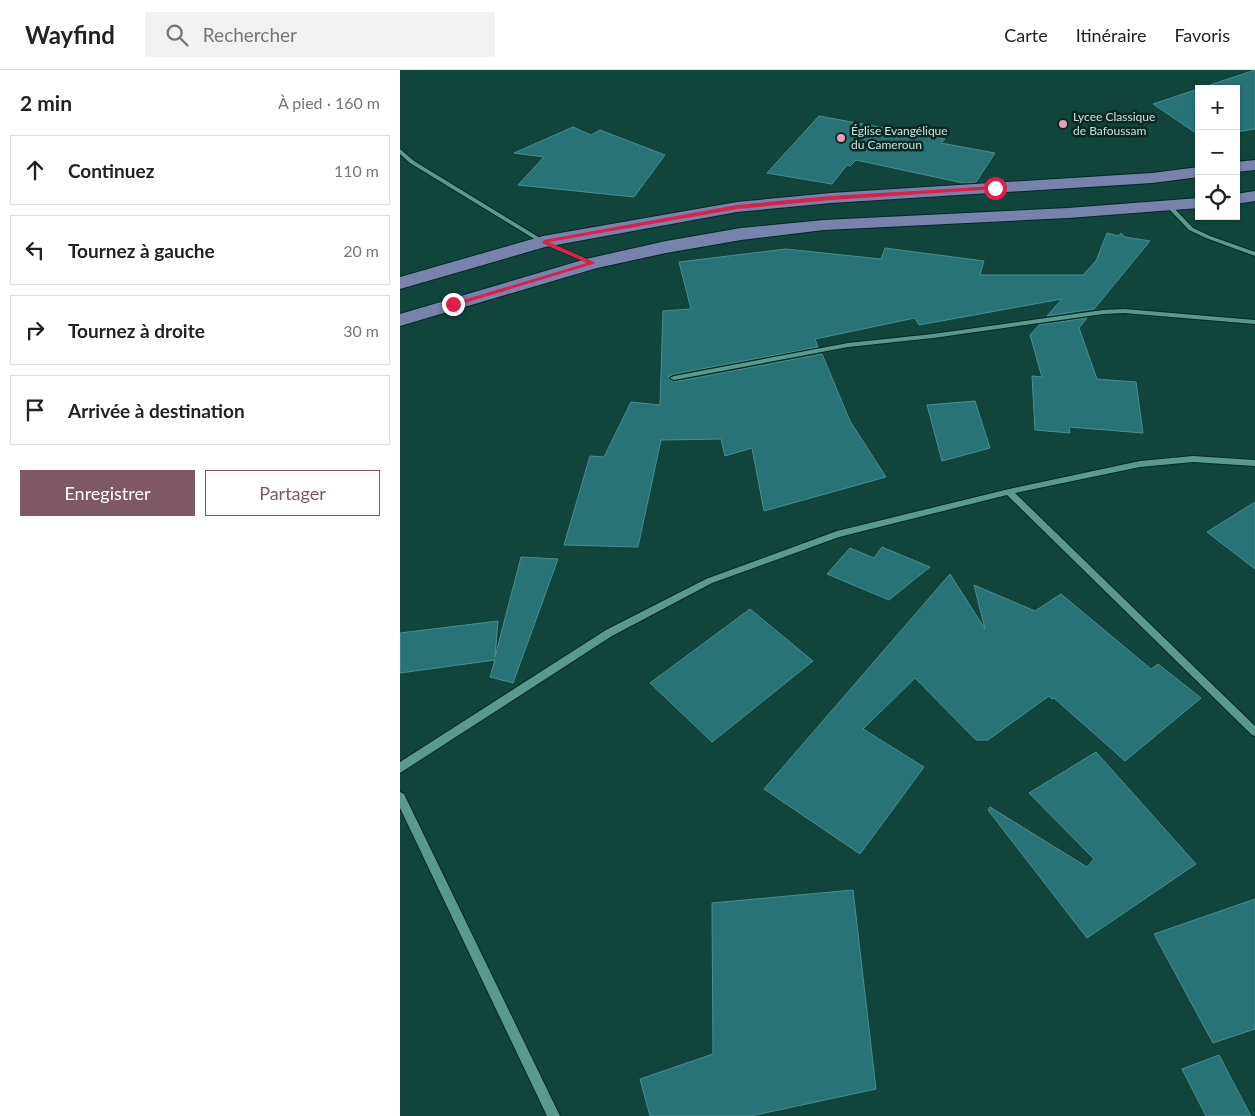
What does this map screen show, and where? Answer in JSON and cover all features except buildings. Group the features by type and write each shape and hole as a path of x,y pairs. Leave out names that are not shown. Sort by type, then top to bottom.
{"main road":[{"path":"1240,167 1255,165"},
{"path":"400,283 544,242 737,207 831,198 1152,178 1195,173"},
{"path":"1240,198 1255,196"},
{"path":"400,320 593,263 666,247 741,234 824,225 1068,213 1195,203"}],"street":[{"path":"400,151 412,162 544,242 593,263"},
{"path":"1169,206 1191,228 1208,237 1255,254"},
{"path":"674,378 848,344 933,336 1103,312 1124,311 1255,322"},
{"path":"400,768 609,633 709,581 837,534 1009,492 1140,464 1193,459 1255,464"},
{"path":"1009,492 1255,732"},
{"path":"400,797 554,1116"}],"place":[{"name":"Lycee Classique de Bafoussam","path":"1063,124"},
{"name":"Église Evangélique du Cameroun","path":"841,138"}],"route":[{"path":"453,304 593,263 544,242 737,207 831,198 995,188"}]}
